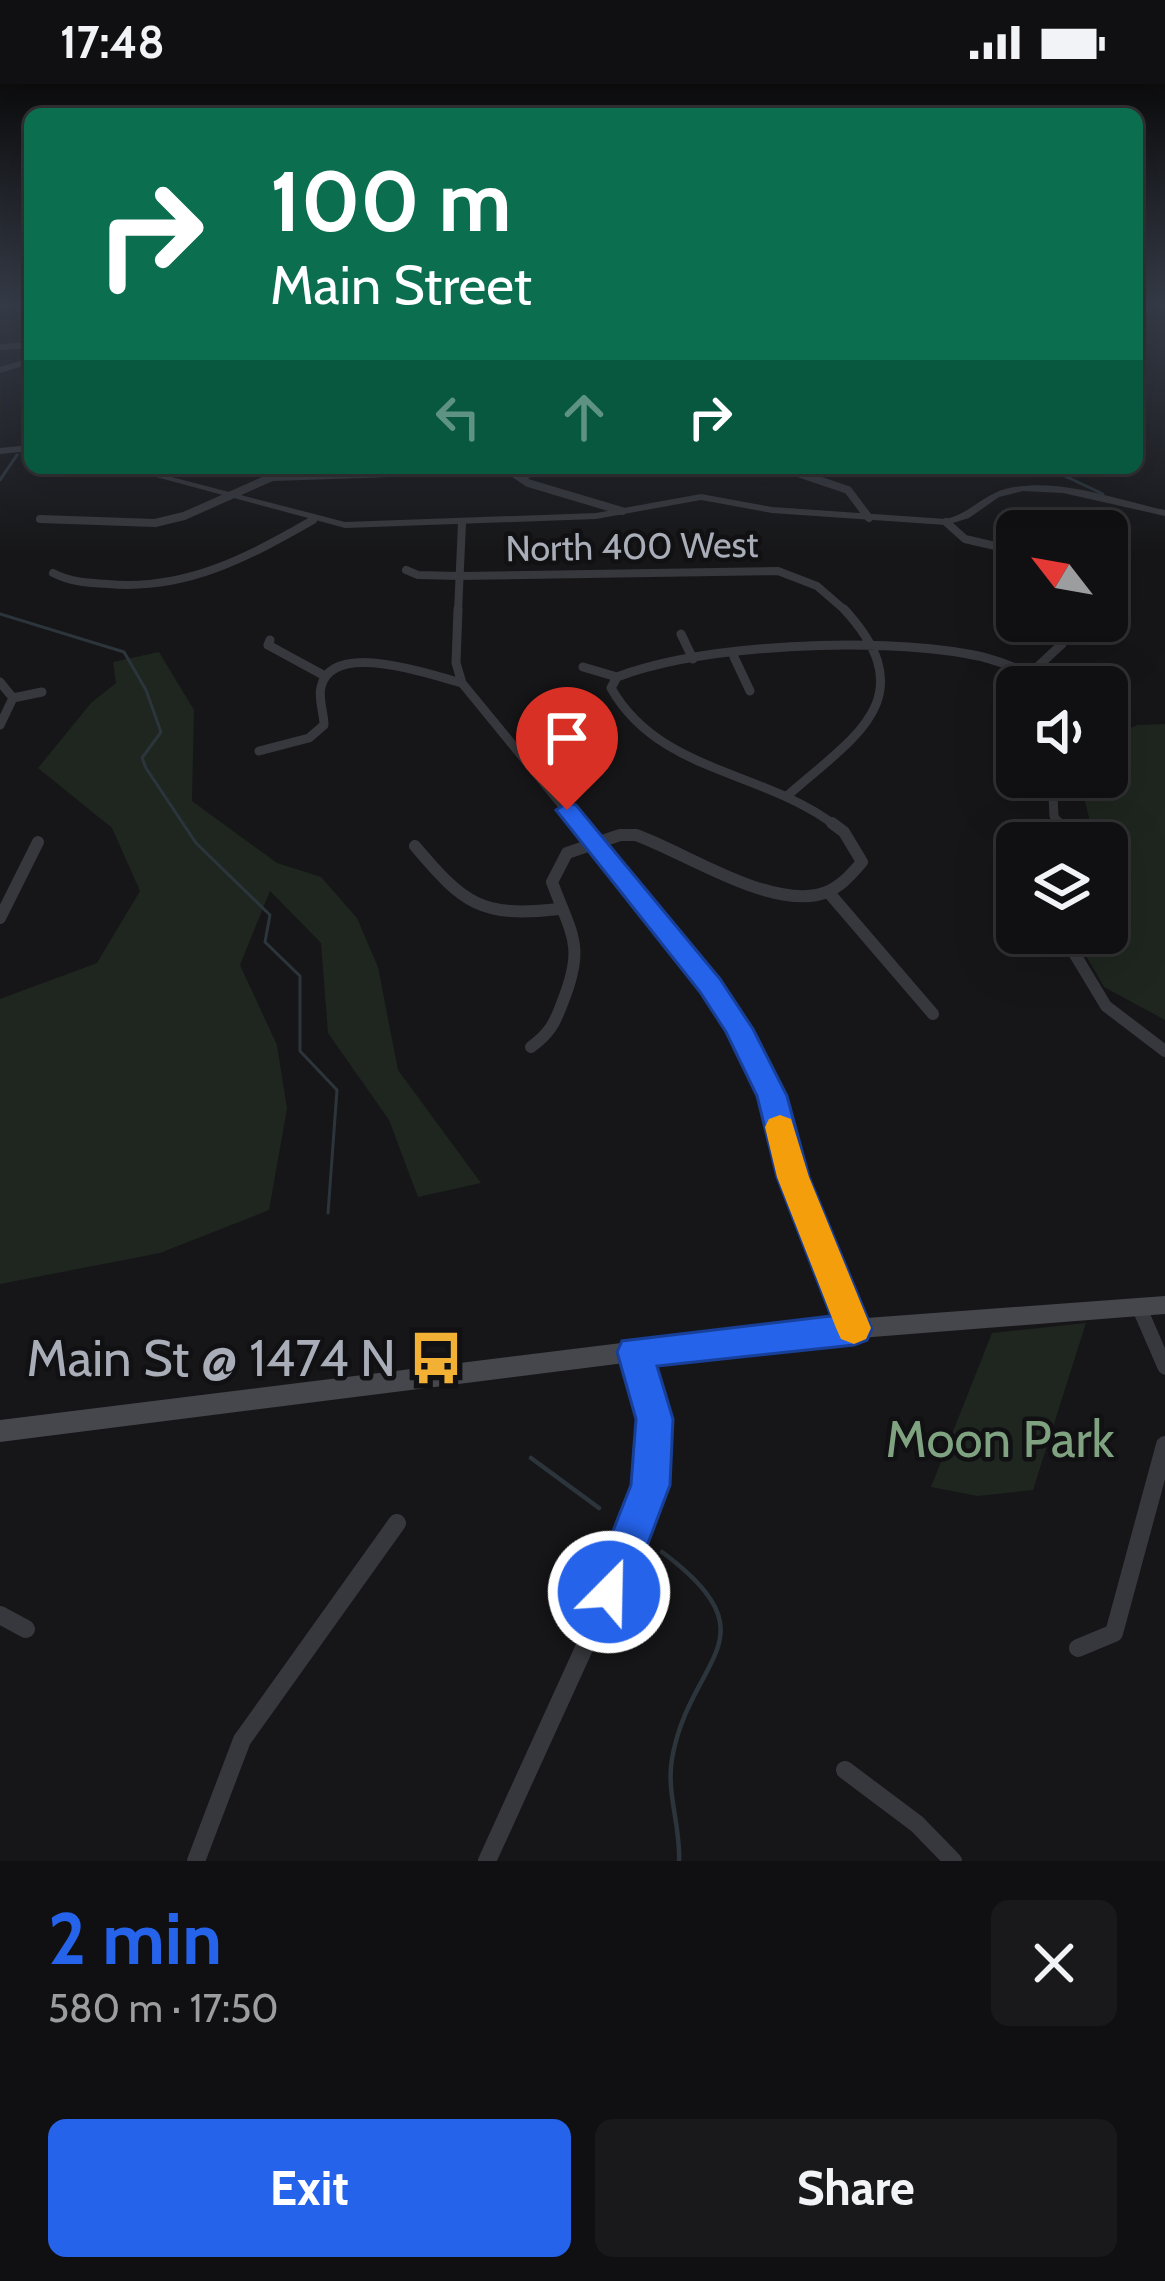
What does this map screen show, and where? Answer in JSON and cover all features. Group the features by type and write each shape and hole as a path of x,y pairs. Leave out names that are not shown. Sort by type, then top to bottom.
{"main road":[{"path":"0,1431 634,1352 1165,1305"}],"street":[{"path":"149,474 313,520 362,525 622,511 701,497 772,510 946,522 974,515 996,495 1025,490 1165,513"},
{"path":"40,519 143,525 184,516 254,483 292,474"},
{"path":"514,474 622,511"},
{"path":"517,476 526,474"},
{"path":"801,474 848,490 869,518"},
{"path":"52,573 122,586 196,580 226,570 313,520"},
{"path":"946,522 965,539 996,546"},
{"path":"462,523 456,663 462,683 710,986 739,1029 772,1096 793,1177 854,1329"},
{"name":"North 400 West","path":"406,570 418,575 460,576 751,571 804,576 830,591 869,646"},
{"path":"681,634 693,659"},
{"path":"270,640 268,645 326,676"},
{"path":"1038,666 1062,644"},
{"path":"786,796 878,710 881,673 869,646"},
{"path":"531,1047 552,1031 578,965 552,882 567,853 593,842 636,835 787,896 830,894 850,882 862,862 856,844 812,807 657,739 614,698 611,688 617,677 645,664 869,646 965,652 1015,666"},
{"path":"734,657 750,691"},
{"path":"260,751 309,738 324,725 321,688 326,676 342,666 384,662 462,683"},
{"path":"583,667 617,677"},
{"path":"0,682 13,698"},
{"path":"13,698 41,692"},
{"path":"0,725 13,698"},
{"path":"0,918 38,842"},
{"path":"415,846 459,898 474,907 512,915 560,909"},
{"path":"830,894 933,1014"},
{"path":"1075,954 1106,1006 1165,1051"},
{"path":"1139,1307 1165,1366"},
{"path":"488,1861 627,1554 651,1485 655,1419 634,1352"},
{"path":"1078,1648 1114,1633 1165,1444"},
{"path":"196,1861 242,1740 397,1523"},
{"path":"0,1615 26,1628"},
{"path":"844,1770 917,1824 953,1861"}],"green space":[{"path":"159,652 194,710 192,801 277,863 321,877 357,918 378,967 398,1070 481,1183 418,1197 389,1120 328,1033 321,943 270,891 240,965 277,1045 287,1109 269,1210 160,1253 0,1284 0,999 97,963 140,891 112,828 38,768 91,703 116,683 113,662"},
{"path":"1165,724 1165,1020 1104,987 1085,954 1128,954 1128,822 1090,822 1084,798 1128,798 1128,729"},
{"name":"Moon Park","path":"1086,1323 1033,1490 978,1496 931,1487 992,1333"}],"waterway":[{"path":"0,480 17,455"},
{"path":"1061,474 1103,494"},
{"path":"0,614 124,652 146,690 161,732 142,758 146,768 196,843 270,915 265,942 300,976 300,1051 337,1090 328,1213"},
{"path":"531,1458 599,1508"},
{"path":"662,1552 696,1582 715,1607 721,1629 717,1650 681,1724 672,1759 679,1861"}],"slow traffic":[{"path":"780,1127 793,1177 854,1328"}],"place":[{"name":"Main St @ 1474 N","path":"436,1358"}],"route":[{"path":"567,810 710,986 739,1029 772,1096 793,1177 854,1329 634,1352 655,1419 651,1485 609,1592"}]}
